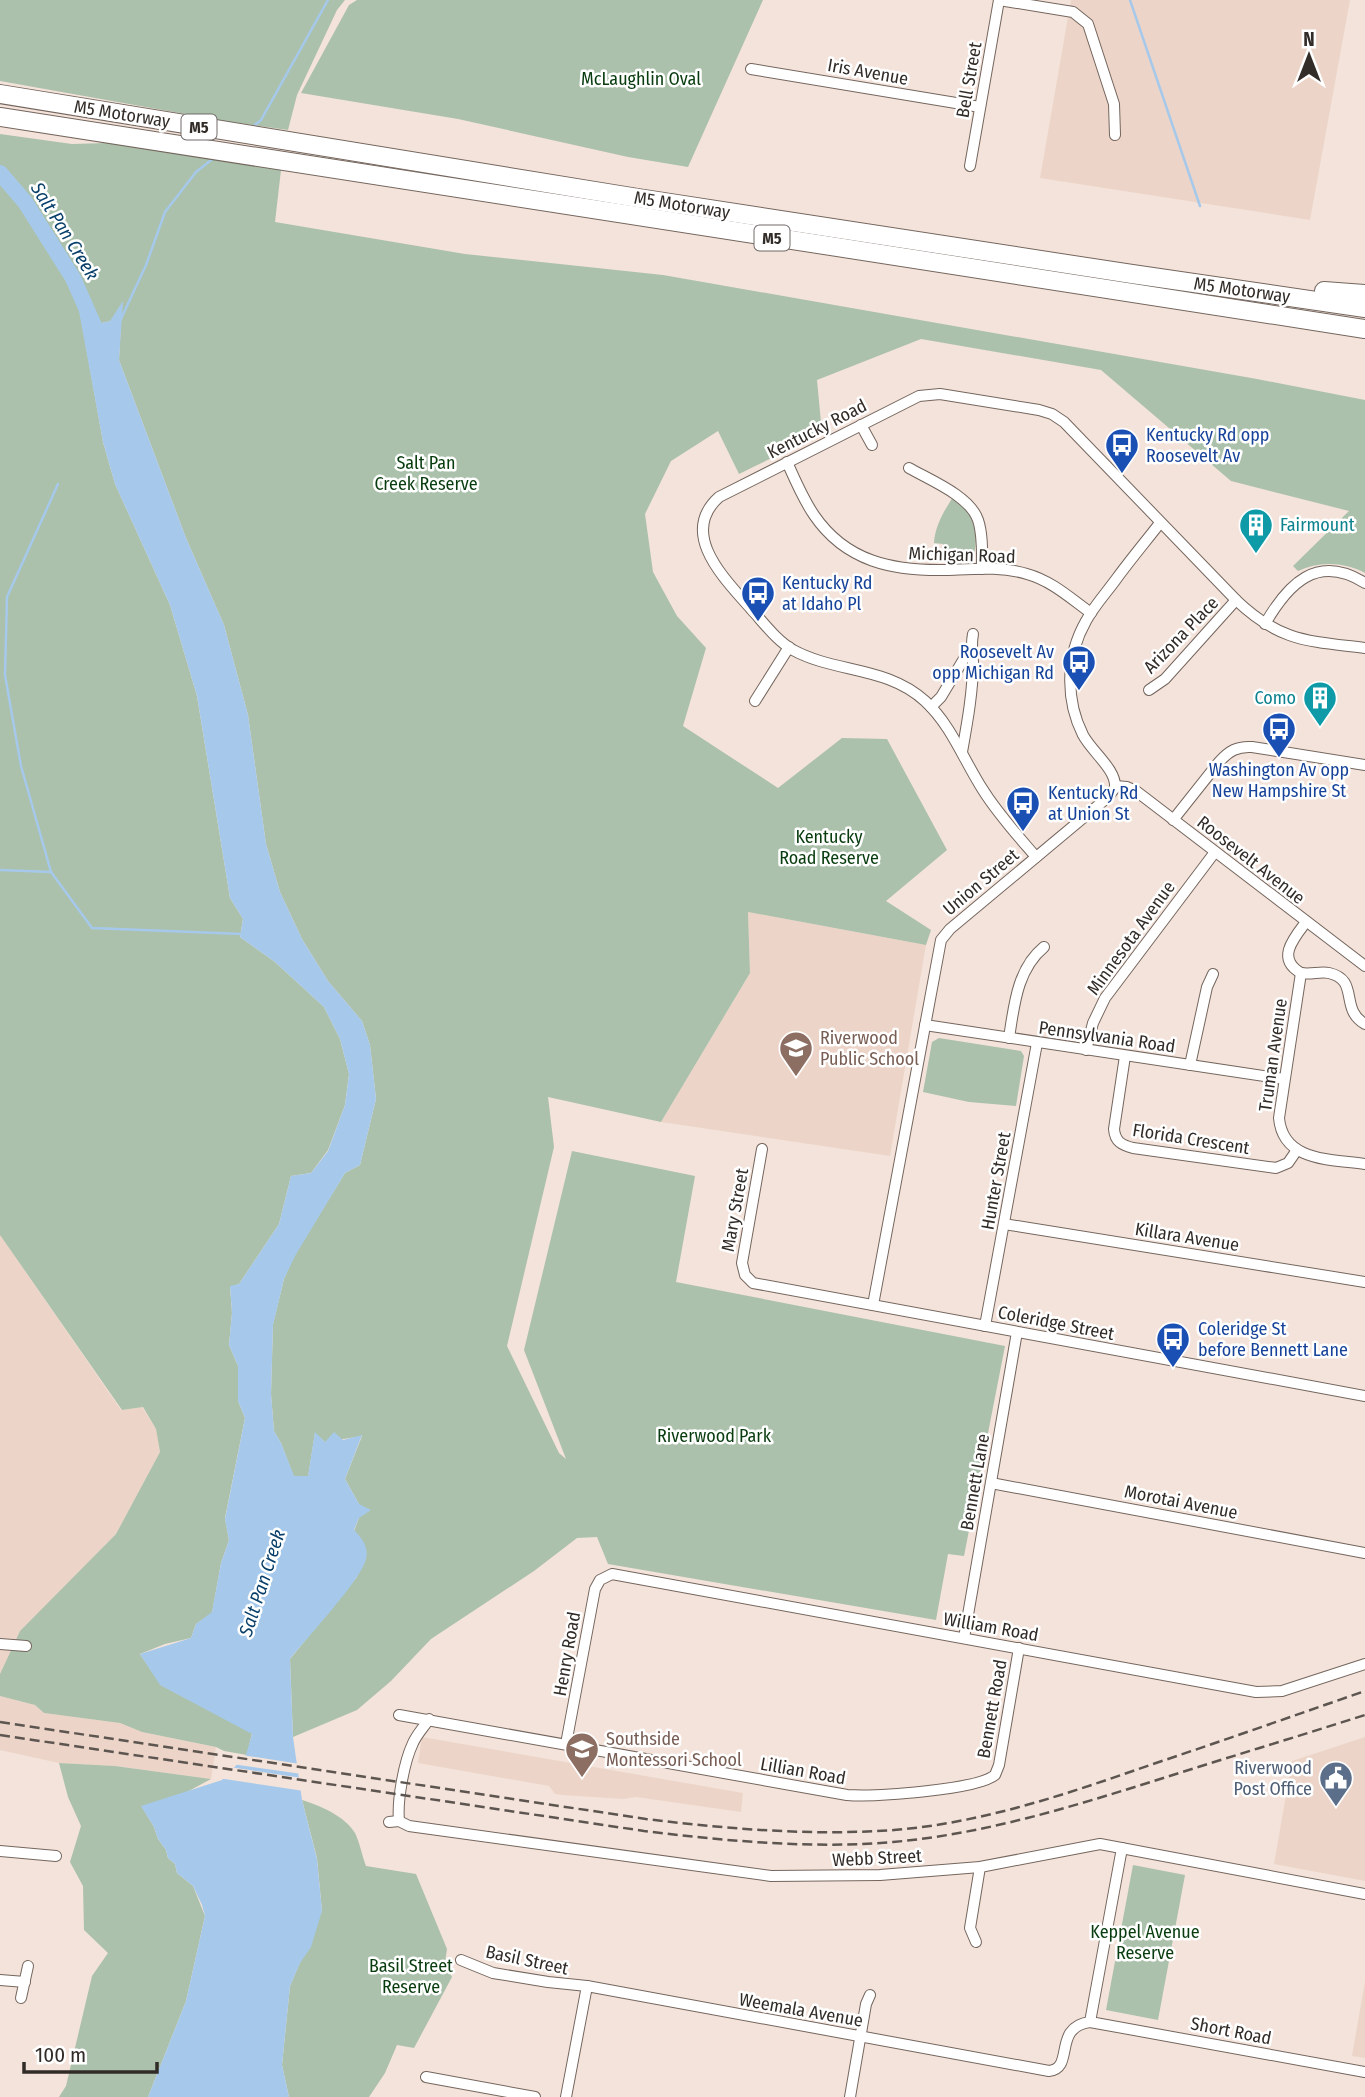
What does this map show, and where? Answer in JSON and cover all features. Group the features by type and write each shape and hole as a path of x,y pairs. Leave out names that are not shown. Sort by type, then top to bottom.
{"highway":[{"name":"M5","path":"0,88 64,100 82,107"},
{"name":"M5 Motorway","path":"0,94 315,147 1365,308"},
{"name":"M5 Motorway","path":"0,117 1365,329"},
{"path":"0,123 91,131"},
{"path":"1184,281 1365,294"},
{"path":"1232,309 1365,338"}],"street":[{"name":"Bell Street","path":"970,166 999,0"},
{"path":"999,0 1073,12 1088,23 1114,104 1115,135"},
{"name":"Iris Avenue","path":"751,68 980,107"},
{"name":"Kentucky Road","path":"1036,857 984,793 945,725 931,707 914,692 891,680 816,659 789,647 775,636 722,575 705,545 702,528 707,510 719,497 912,399 933,394 1046,411 1064,422 1236,600 1265,624 1294,638 1365,648"},
{"path":"861,425 872,445"},
{"name":"Michigan Road","path":"786,462 813,514 831,536 852,552 911,570 1013,571 1035,577 1055,587 1091,613"},
{"path":"909,468 957,495 976,515 981,531 982,569"},
{"path":"1115,786 1113,775 1095,754 1074,714 1070,673 1073,653 1091,613 1160,523"},
{"path":"1265,624 1286,592 1306,577 1316,573 1335,572 1365,583"},
{"name":"Arizona Place","path":"1149,690 1164,679 1236,600"},
{"path":"962,752 973,663 973,634"},
{"path":"755,701 789,647"},
{"path":"931,707 941,697 971,647"},
{"path":"1173,820 1226,755 1239,747 1365,765"},
{"name":"Union Street","path":"873,1305 939,946 945,935 1107,798 1115,786"},
{"name":"Roosevelt Avenue","path":"1115,786 1136,791 1365,966"},
{"path":"1187,802 1186,819 1196,837"},
{"name":"Minnesota Avenue","path":"1086,1050 1093,1023 1105,998 1215,852"},
{"name":"Truman Avenue","path":"1297,1150 1285,1137 1279,1111 1301,973 1290,962 1288,951 1306,922"},
{"path":"1009,1038 1021,982 1032,960 1044,947"},
{"path":"1301,973 1326,972 1338,976 1348,986 1353,1013 1365,1024"},
{"path":"1190,1065 1207,988 1213,974"},
{"name":"Pennsylvania Road","path":"925,1026 1284,1079"},
{"name":"Hunter Street","path":"985,1326 1037,1043"},
{"name":"Florida Crescent","path":"1125,1056 1114,1129 1119,1143 1276,1168 1288,1163 1297,1150"},
{"name":"Mary Street","path":"745,1275 743,1255 762,1149"},
{"path":"1297,1150 1312,1156 1365,1164"},
{"name":"Killara Avenue","path":"1004,1224 1365,1282"},
{"name":"Coleridge Street","path":"745,1275 748,1280 759,1284 1365,1396"},
{"name":"Bennett Lane","path":"964,1638 1017,1332"},
{"name":"Morotai Avenue","path":"991,1483 1365,1553"},
{"name":"William Road","path":"608,1575 1265,1693 1282,1691 1365,1664"},
{"name":"Henry Road","path":"566,1744 595,1589 608,1575"},
{"path":"0,1644 26,1646"},
{"name":"Bennett Road","path":"995,1775 1019,1648"},
{"name":"Lillian Road","path":"398,1714 855,1796 981,1782 995,1775"},
{"name":"Webb Street","path":"429,1719 416,1738 407,1760 394,1821 409,1826 771,1876 880,1875 980,1867 1100,1844 1365,1894"},
{"path":"1090,2022 1122,1848"},
{"path":"0,1851 56,1856"},
{"path":"975,1942 971,1928 980,1867"},
{"name":"Basil Street","path":"461,1960 493,1973 587,1986"},
{"path":"21,1998 28,1966"},
{"path":"0,1980 25,1982"},
{"path":"566,2097 587,1986"},
{"name":"Weemala Avenue","path":"587,1986 1049,2071 1060,2067 1066,2039 1076,2025 1090,2022"},
{"path":"850,2097 866,2004 870,1995"},
{"name":"Short Road","path":"1090,2022 1365,2072"},
{"path":"426,2077 508,2095 535,2097"}],"shaded area":[{"path":"1071,0 1350,0 1310,220 1040,178"},
{"name":"Riverwood Public School","path":"748,912 926,945 890,1156 661,1122 750,973"},
{"path":"0,1235 121,1410 142,1407 156,1429 160,1452 116,1534 20,1631 0,1674"},
{"path":"0,1696 35,1705 44,1713 120,1723 142,1732 216,1747 211,1779 115,1766 59,1763 0,1750"},
{"name":"Southside Montessori School","path":"422,1737 743,1793 741,1812 636,1797 623,1799 555,1794 549,1786 418,1763"},
{"path":"1365,1737 1365,1881 1274,1864 1292,1761"},
{"path":"1365,1981 1365,2058 1352,2056"}],"green space":[{"path":"0,0 345,0 337,10 297,95 288,130 0,81"},
{"name":"McLaughlin Oval","path":"357,0 763,0 688,167 628,157 458,119 301,93 349,5"},
{"path":"0,134 72,144 107,143 281,170 275,222 465,254 663,275 1365,400 1365,573 1340,565 1323,564 1298,571 1293,566 1349,511 1231,481 1101,370 921,339 817,380 822,433 739,474 718,431 671,461 645,514 653,572 677,616 706,648 683,726 778,788 842,738 887,739 947,850 886,901 931,930 926,945 748,912 750,973 661,1122 548,1097 554,1147 507,1346 559,1453 566,1459 524,1350 572,1151 695,1176 676,1282 1005,1346 964,1556 948,1554 936,1620 608,1564 597,1537 577,1538 534,1571 431,1639 391,1681 357,1710 293,1737 290,1659 357,1577 354,1531 359,1518 359,1504 345,1479 362,1436 325,1442 315,1433 308,1477 294,1477 274,1431 271,1394 273,1324 284,1279 294,1256 345,1173 360,1165 376,1099 370,1045 362,1021 328,981 302,939 280,892 266,844 248,715 224,625 186,538 119,360 122,303 111,321 92,325 80,313 103,442 115,484 170,605 197,696 230,898 243,919 240,937 275,962 324,1007 340,1039 349,1074 345,1105 328,1150 311,1173 291,1176 279,1224 239,1284 230,1287 232,1313 229,1345 238,1366 238,1401 245,1418 225,1518 229,1540 221,1563 212,1613 196,1624 191,1638 140,1654 161,1685 252,1733 247,1755 142,1732 120,1723 44,1713 35,1705 0,1696 0,1674 20,1631 116,1534 160,1452 156,1429 143,1407 122,1410 0,1235"},
{"path":"953,497 965,508 972,520 976,541 974,554 971,559 935,560 934,549 943,549 943,544 934,543 936,531"},
{"path":"939,1038 1021,1051 1024,1056 1016,1106 969,1102 923,1092 932,1042"},
{"path":"59,1763 115,1766 211,1779 185,1793 142,1807 168,1858 175,1864 177,1873 193,1886 205,1916 186,2001 148,2097 59,2097 66,2086 92,1976 108,1953 84,1930 83,1886 70,1862 81,1826 68,1797"},
{"name":"Basil Street Reserve","path":"302,1800 331,1812 351,1827 366,1866 416,1874 447,1949 445,1963 452,1977 414,2048 397,2045 385,2073 369,2097 289,2097 282,2065 290,1986 322,1911 317,1858"},
{"name":"Keppel Avenue Reserve","path":"1133,1865 1185,1875 1158,2020 1106,2010"}],"water":[{"path":"123,301 119,360 186,538 224,625 248,715 266,844 280,892 302,939 328,981 362,1021 370,1045 376,1099 360,1165 345,1173 295,1256 284,1279 273,1325 271,1394 274,1431 294,1476 308,1476 315,1432 325,1442 334,1432 343,1440 362,1435 345,1479 359,1504 371,1510 359,1518 354,1530 367,1551 362,1568 290,1659 293,1737 302,1800 317,1859 322,1911 311,1947 290,1986 282,2065 289,2097 148,2097 186,2001 205,1916 193,1886 177,1873 175,1864 168,1858 141,1806 222,1780 246,1755 252,1734 160,1685 140,1654 191,1638 196,1624 212,1612 221,1563 229,1540 225,1519 245,1418 238,1401 238,1366 229,1345 232,1313 230,1286 239,1284 279,1224 291,1176 311,1173 328,1151 345,1105 349,1074 340,1039 324,1007 275,962 240,937 243,919 230,898 197,696 170,605 115,484 103,442 79,311 92,325 110,321"}],"pier":[{"path":"242,1755 300,1764 302,1774 232,1764"},
{"path":"230,1767 302,1778 304,1791 218,1778"}],"waterway":[{"path":"251,128 261,120 328,0"},
{"path":"1130,0 1200,206"},
{"path":"120,321 146,265 165,212 196,172 215,157"},
{"name":"Salt Pan Creek","path":"0,173 25,202 73,278 102,344"},
{"path":"58,484 7,597 5,675 21,766 51,872 92,928 243,934"},
{"path":"0,870 51,872"}],"railway":[{"path":"0,1722 646,1819 770,1830 863,1832 959,1821 1024,1806 1365,1691"},
{"path":"0,1735 644,1831 737,1841 831,1845 927,1838 1027,1818 1365,1715"}],"place":[{"name":"Kentucky Rd opp Roosevelt Av","path":"1122,475"},
{"name":"Fairmount","path":"1256,555"},
{"name":"Kentucky Rd at Idaho Pl","path":"758,623"},
{"name":"Roosevelt Av opp Michigan Rd","path":"1079,692"},
{"name":"Como","path":"1320,728"},
{"name":"Washington Av opp New Hampshire St","path":"1279,759"},
{"name":"Kentucky Rd at Union St","path":"1023,833"},
{"name":"Riverwood Public School","path":"796,1078"},
{"name":"Coleridge St before Bennett Lane","path":"1173,1369"},
{"name":"Southside Montessori School","path":"582,1779"},
{"name":"Riverwood Post Office","path":"1336,1808"}],"park label":[{"name":"Salt Pan Creek Reserve","path":"426,473"},
{"name":"Kentucky Road Reserve","path":"829,847"},
{"name":"Riverwood Park","path":"714,1436"}]}
